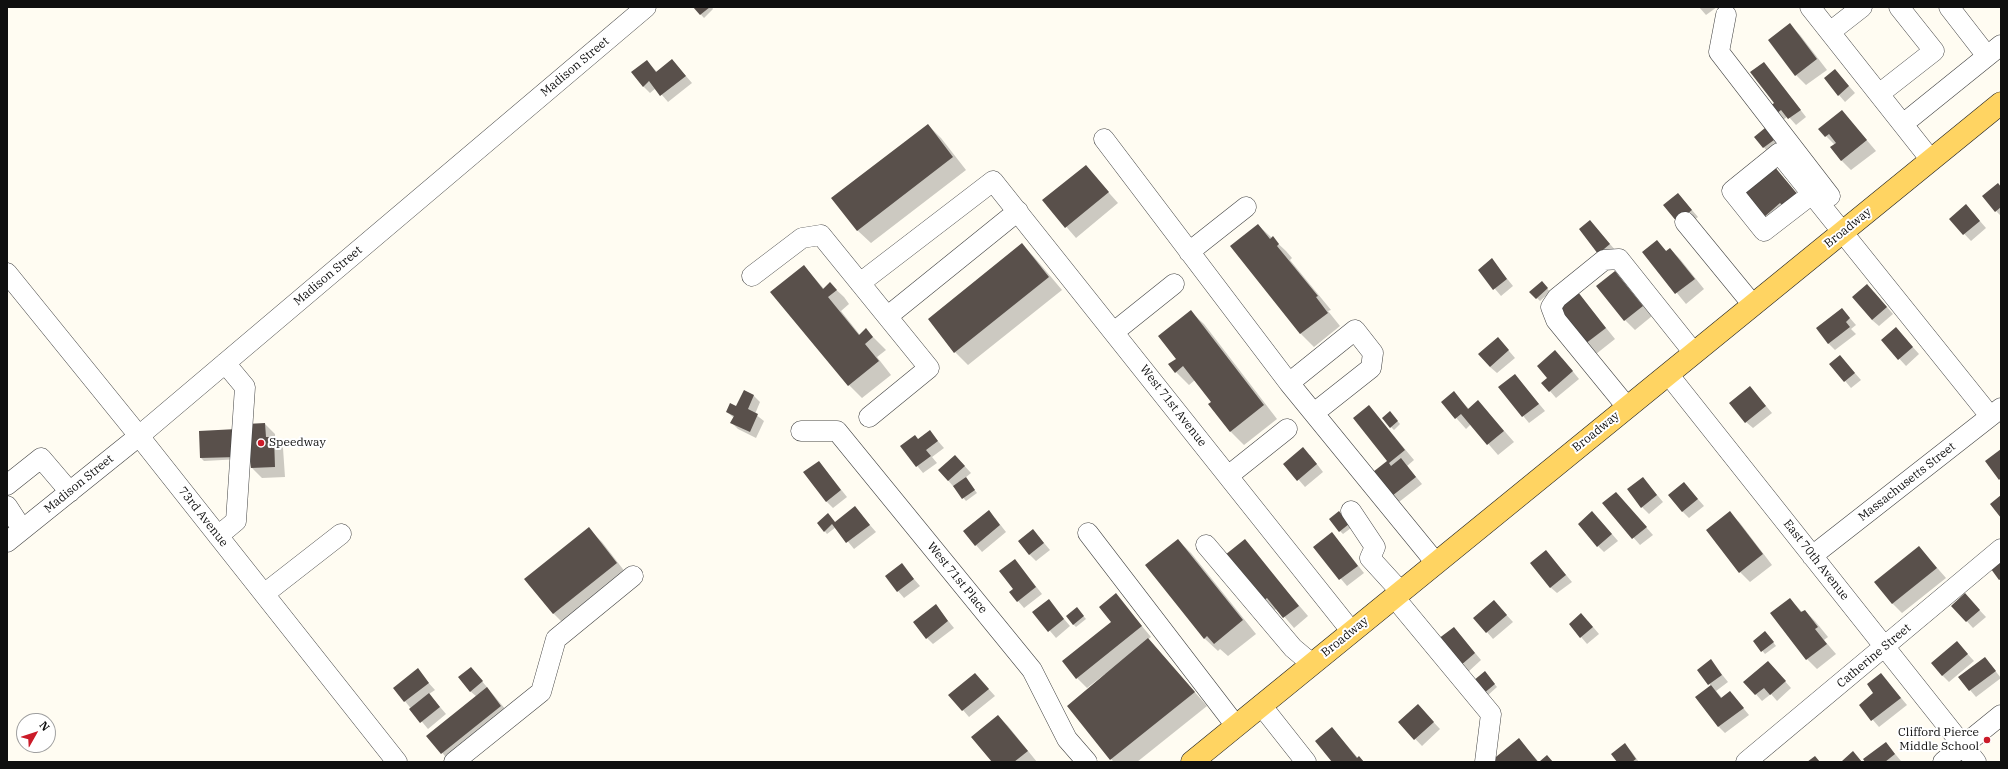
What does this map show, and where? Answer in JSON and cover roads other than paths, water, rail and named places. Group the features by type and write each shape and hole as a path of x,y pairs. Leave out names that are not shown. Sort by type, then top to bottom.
{"main road":[{"name":"Broadway","path":"1192,762 2001,103"}],"street":[{"name":"Madison Street","path":"14,536 139,436 646,7"},
{"path":"1810,7 1931,160"},
{"path":"1830,32 1862,7"},
{"path":"1879,94 1934,51 1899,7"},
{"path":"1903,124 1994,50 1949,7"},
{"path":"1726,15 1719,52 1847,228 1996,412"},
{"path":"1104,139 1289,383 1436,563"},
{"name":"West 71st Avenue","path":"860,283 993,181 1352,632"},
{"path":"1812,194 1847,228"},
{"path":"1189,252 1246,208"},
{"path":"888,316 1018,211"},
{"path":"1685,222 1753,305"},
{"path":"752,276 802,238 821,235 929,368 869,417"},
{"path":"1627,407 1556,320 1551,307 1557,298 1604,260 1619,258 1694,353"},
{"name":"73rd Avenue","path":"7,273 139,436 397,762"},
{"path":"1114,332 1174,284"},
{"path":"1289,383 1354,330 1373,353 1371,368 1314,413"},
{"path":"218,536 236,521 245,387 224,363"},
{"name":"East 70th Avenue","path":"1668,374 1976,762"},
{"name":"Massachusetts Street","path":"1812,556 1996,412"},
{"path":"1228,476 1287,429"},
{"name":"West 71st Place","path":"801,431 837,431 1032,670 1067,739 1087,762"},
{"path":"7,485 41,458 70,492"},
{"path":"7,506 14,536"},
{"path":"1351,511 1375,547 1370,558 1397,595 1491,714 1485,762"},
{"path":"1088,533 1236,726"},
{"path":"264,594 341,534"},
{"path":"1206,546 1293,648 1312,664"},
{"name":"Catherine Street","path":"1746,762 2001,549"},
{"path":"454,762 541,692 556,639 633,576"},
{"path":"1261,705 1306,762"},
{"path":"1943,762 2001,715"}],"place":[{"name":"Speedway","path":"261,443"},
{"name":"Clifford Pierce Middle School","path":"1987,740"}]}
